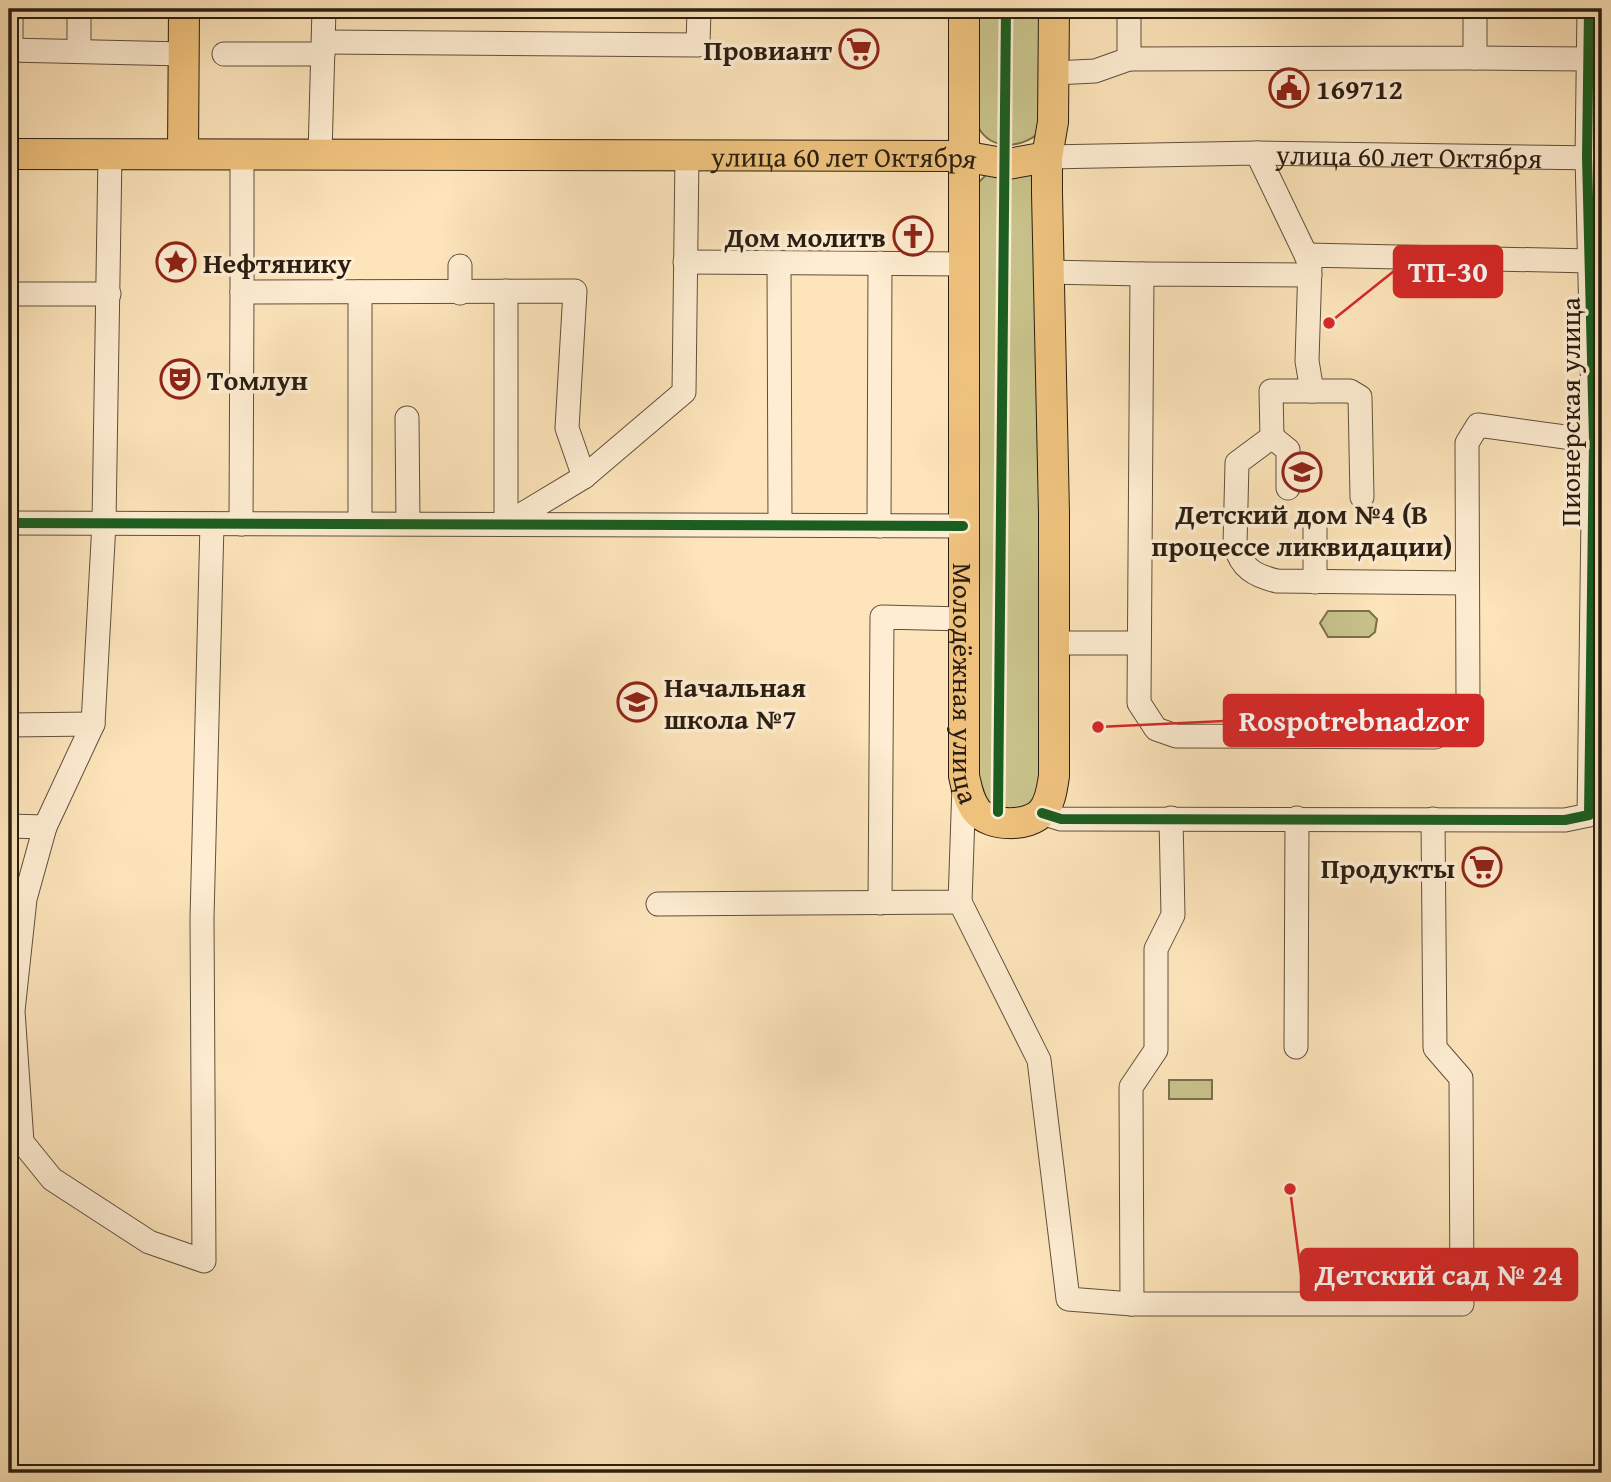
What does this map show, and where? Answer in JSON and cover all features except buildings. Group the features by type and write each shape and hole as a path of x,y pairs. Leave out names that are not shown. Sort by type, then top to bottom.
{"main road":[{"path":"184,9 184,154"},
{"name":"Молодёжная улица","path":"964,9 964,776 969,798 978,813 989,820 1027,821 1042,813"},
{"path":"1042,813 1050,799 1054,776 1054,513 1047,272 1047,157 1053,122 1054,9"},
{"name":"улица 60 лет Октября","path":"9,154 962,156 1008,164 1047,157"}],"street":[{"path":"11,9 10,50 184,54"},
{"path":"79,9 79,51"},
{"path":"320,154 324,9"},
{"path":"224,54 323,48 698,44 699,9"},
{"path":"1129,9 1129,59"},
{"path":"1475,9 1475,58"},
{"name":"Пионерская улица","path":"1433,819 1565,820 1590,815 1594,442 1591,261 1595,158 1588,59 1588,9"},
{"path":"1054,73 1095,71 1129,59 1588,59"},
{"path":"1256,153 1308,265 1307,361 1312,391"},
{"name":"улица 60 лет Октября","path":"1047,157 1256,153 1595,158"},
{"path":"110,154 104,523 93,724 45,827 25,899 13,1011 22,1142 52,1179 149,1242 204,1261 202,918 212,524"},
{"path":"241,524 242,154"},
{"path":"506,524 584,477 684,392 687,155"},
{"path":"1047,272 1142,274 1308,265 1591,261"},
{"path":"685,262 962,264"},
{"path":"779,263 780,525"},
{"path":"879,526 880,263"},
{"path":"460,266 460,293"},
{"path":"1142,274 1139,703 1156,729 1176,736 1435,737 1457,724 1468,700 1467,443 1478,425 1594,442"},
{"path":"506,291 506,524"},
{"path":"242,292 575,291 567,428 584,477"},
{"path":"360,292 360,522"},
{"path":"9,294 108,294"},
{"path":"1288,488 1288,450 1272,437 1271,391 1350,391 1360,397 1362,497"},
{"path":"407,418 408,522"},
{"path":"1272,437 1237,463 1235,545 1238,557 1255,575 1315,582 1467,583"},
{"path":"9,523 408,522 963,526"},
{"path":"1315,526 1315,582"},
{"path":"880,903 881,617 964,619"},
{"path":"1053,643 1138,643"},
{"path":"9,725 93,724"},
{"path":"964,776 960,902 1039,1060 1068,1299 1132,1304 1462,1304 1461,1078 1435,1048 1433,819 1061,819 1042,813"},
{"path":"1132,1304 1131,1087 1156,1050 1156,949 1173,915 1171,818"},
{"path":"1296,1047 1297,818"},
{"path":"9,826 45,827"},
{"path":"658,904 960,902"}],"shaded area":[{"path":"977,9 1046,9 1040,132 1023,142 1005,145 996,143 981,131 976,122"},
{"path":"987,174 1033,174 1040,183 1043,785 1032,805 1008,814 977,795 978,183"},
{"path":"1328,611 1369,611 1377,619 1375,632 1369,637 1328,637 1320,623"},
{"path":"1169,1080 1212,1080 1212,1099 1169,1099"}],"cycle path":[{"path":"998,812 1006,9"},
{"path":"1042,813 1061,819 1565,820 1589,815 1594,441 1587,157 1589,9"},
{"path":"9,523 963,526"}],"place":[{"name":"Провиант","path":"859,49"},
{"name":"169712","path":"1289,88"},
{"name":"Дом молитв","path":"913,236"},
{"name":"Нефтянику","path":"176,262"},
{"name":"ТП-30","path":"1329,323"},
{"name":"Томлун","path":"180,379"},
{"name":"Детский дом №4 (В процессе ликвидации)","path":"1302,472"},
{"name":"Начальная школа №7","path":"637,702"},
{"name":"Rospotrebnadzor","path":"1098,727"},
{"name":"Продукты","path":"1482,867"},
{"name":"Детский сад № 24","path":"1290,1189"}]}
